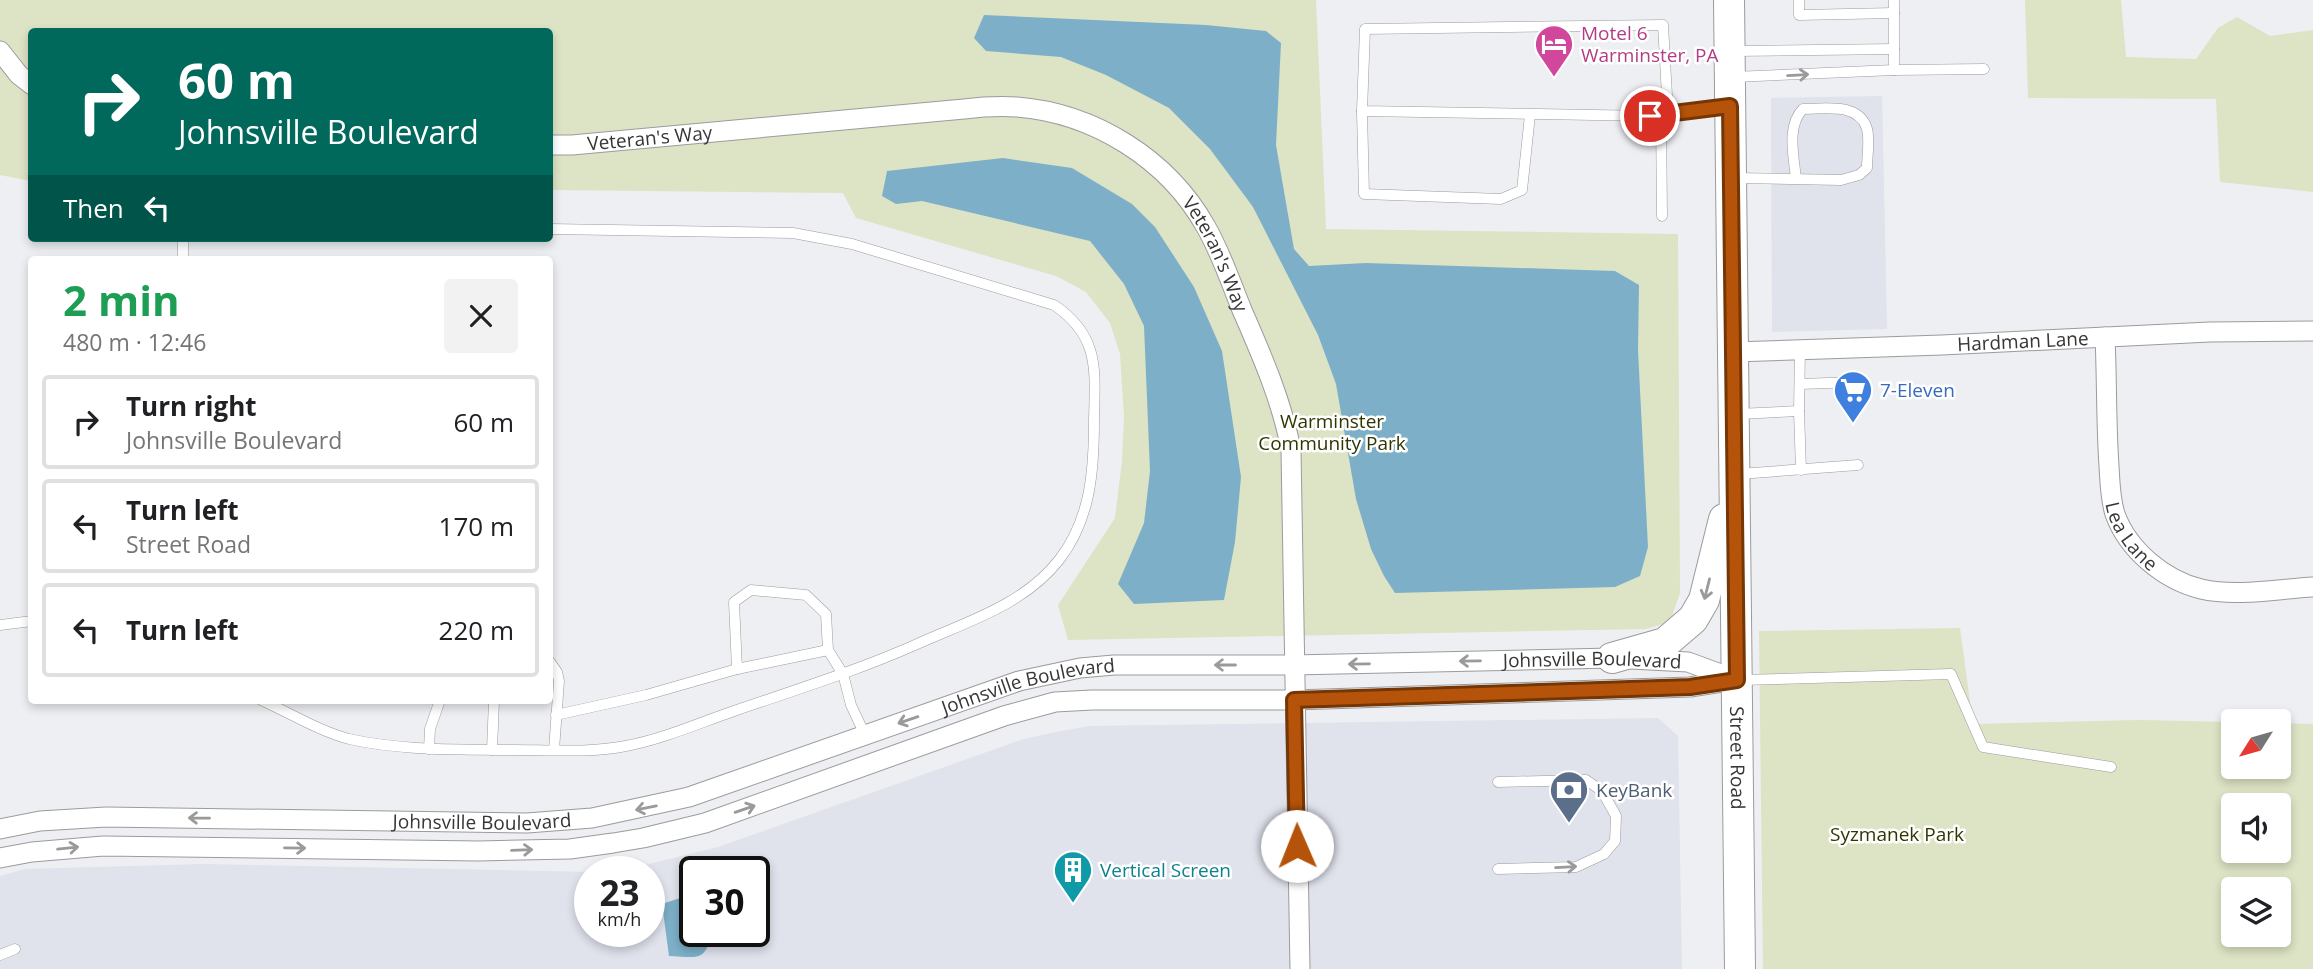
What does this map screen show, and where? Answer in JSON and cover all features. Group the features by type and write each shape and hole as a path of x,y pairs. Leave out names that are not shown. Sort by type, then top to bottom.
{"main road":[{"name":"Street Road","path":"1729,0 1740,969"},
{"path":"1612,657 1665,643 1693,619 1704,600 1735,475"}],"street":[{"path":"0,51 28,82"},
{"name":"Veteran's Way","path":"553,145 1004,107 1045,111 1108,133 1135,149 1171,179 1207,229 1278,397 1292,450 1293,665 1300,969"},
{"name":"Hardman Lane","path":"1733,352 2210,332 2313,331"},
{"name":"Lea Lane","path":"2105,337 2111,498 2116,516 2134,546 2164,573 2182,583 2202,589 2225,592 2313,587"},
{"name":"Johnsville Boulevard","path":"0,830 40,821 106,817 527,823 592,818 690,797 1019,681 1080,668 1114,665 1293,665 1612,657 1688,662 1737,680"},
{"name":"Johnsville Boulevard","path":"0,858 32,852 103,846 479,851 570,849 643,838 705,823 1004,716 1055,702 1294,700 1690,687 1737,680"}],"lane":[{"path":"1799,0 1799,15 1894,13"},
{"path":"1894,0 1894,70"},
{"path":"1531,115 1522,190 1501,199 1364,194 1362,111 1365,29 1663,25 1665,114 1662,216"},
{"path":"1362,111 1531,115 1665,114 1730,78 1894,49"},
{"path":"1730,78 1894,70 1984,69"},
{"path":"1731,178 1841,180 1859,175 1867,168 1867,129 1858,115 1845,109 1803,109 1796,116 1793,131 1796,179"},
{"path":"269,704 328,732 350,739 429,749 554,750 626,746 888,658 1023,594 1038,583 1071,544 1089,499 1095,376 1088,344 1080,327 1054,305 852,244 793,233 553,229"},
{"path":"1800,349 1801,470"},
{"path":"1800,384 1857,382"},
{"path":"1734,414 1799,411"},
{"path":"1735,475 1858,465"},
{"path":"737,669 734,601 751,590 806,595 825,614 828,650 843,674 851,705 865,736"},
{"path":"0,625 28,622"},
{"path":"556,715 646,695 737,669 828,650"},
{"path":"553,666 559,681 554,750"},
{"path":"1737,680 1951,674 1983,747 2111,767"},
{"path":"429,749 430,729 439,704"},
{"path":"492,750 494,704"},
{"path":"1498,782 1586,780 1602,791 1616,816 1615,841 1604,854 1576,867 1498,869"},
{"path":"0,955 15,949"}],"shaded area":[{"path":"1882,96 1887,329 1772,332 1771,98"},
{"path":"1658,718 1678,736 1682,969 0,969 0,876 25,869 203,864 574,872 574,947 665,947 665,860 679,857 679,947 770,947 770,856 682,856 718,847 1024,739 1090,726"}],"green space":[{"name":"Warminster Community Park","path":"0,0 1316,0 1326,229 1678,234 1680,593 1670,622 1646,629 1068,640 1058,605 1115,518 1122,461 1124,416 1120,354 1110,323 1086,292 1056,276 856,218 843,193 553,190 553,28 28,28 28,180 0,175"},
{"path":"2025,0 2121,0 2126,57 2196,59 2218,28 2237,17 2270,36 2313,30 2313,192 2220,182 2216,99 2028,98"},
{"name":"Syzmanek Park","path":"1960,628 1973,724 2139,720 2221,722 2221,779 2291,779 2291,723 2313,724 2313,969 1763,969 1759,631"}],"water":[{"path":"984,15 1206,25 1266,31 1281,43 1276,145 1294,249 1309,266 1366,263 1615,271 1639,285 1638,350 1648,547 1640,576 1615,587 1395,593 1371,549 1356,499 1336,384 1318,335 1253,207 1210,149 1169,108 1106,75 1061,57 986,51 974,38"},
{"path":"1003,158 1072,168 1132,204 1155,227 1194,287 1222,351 1241,477 1235,542 1224,600 1134,604 1118,584 1144,523 1150,471 1144,326 1124,284 1090,241 922,201 896,204 882,196 887,171"},
{"path":"679,898 679,947 708,947 699,956 669,956 665,903"}],"place":[{"name":"Motel 6 Warminster, PA","path":"1554,78"},
{"name":"7-Eleven","path":"1853,424"},
{"name":"KeyBank","path":"1569,824"},
{"name":"Vertical Screen","path":"1073,904"}],"route":[{"path":"1297,846 1294,700 1690,687 1737,680 1730,106 1650,116"}]}
